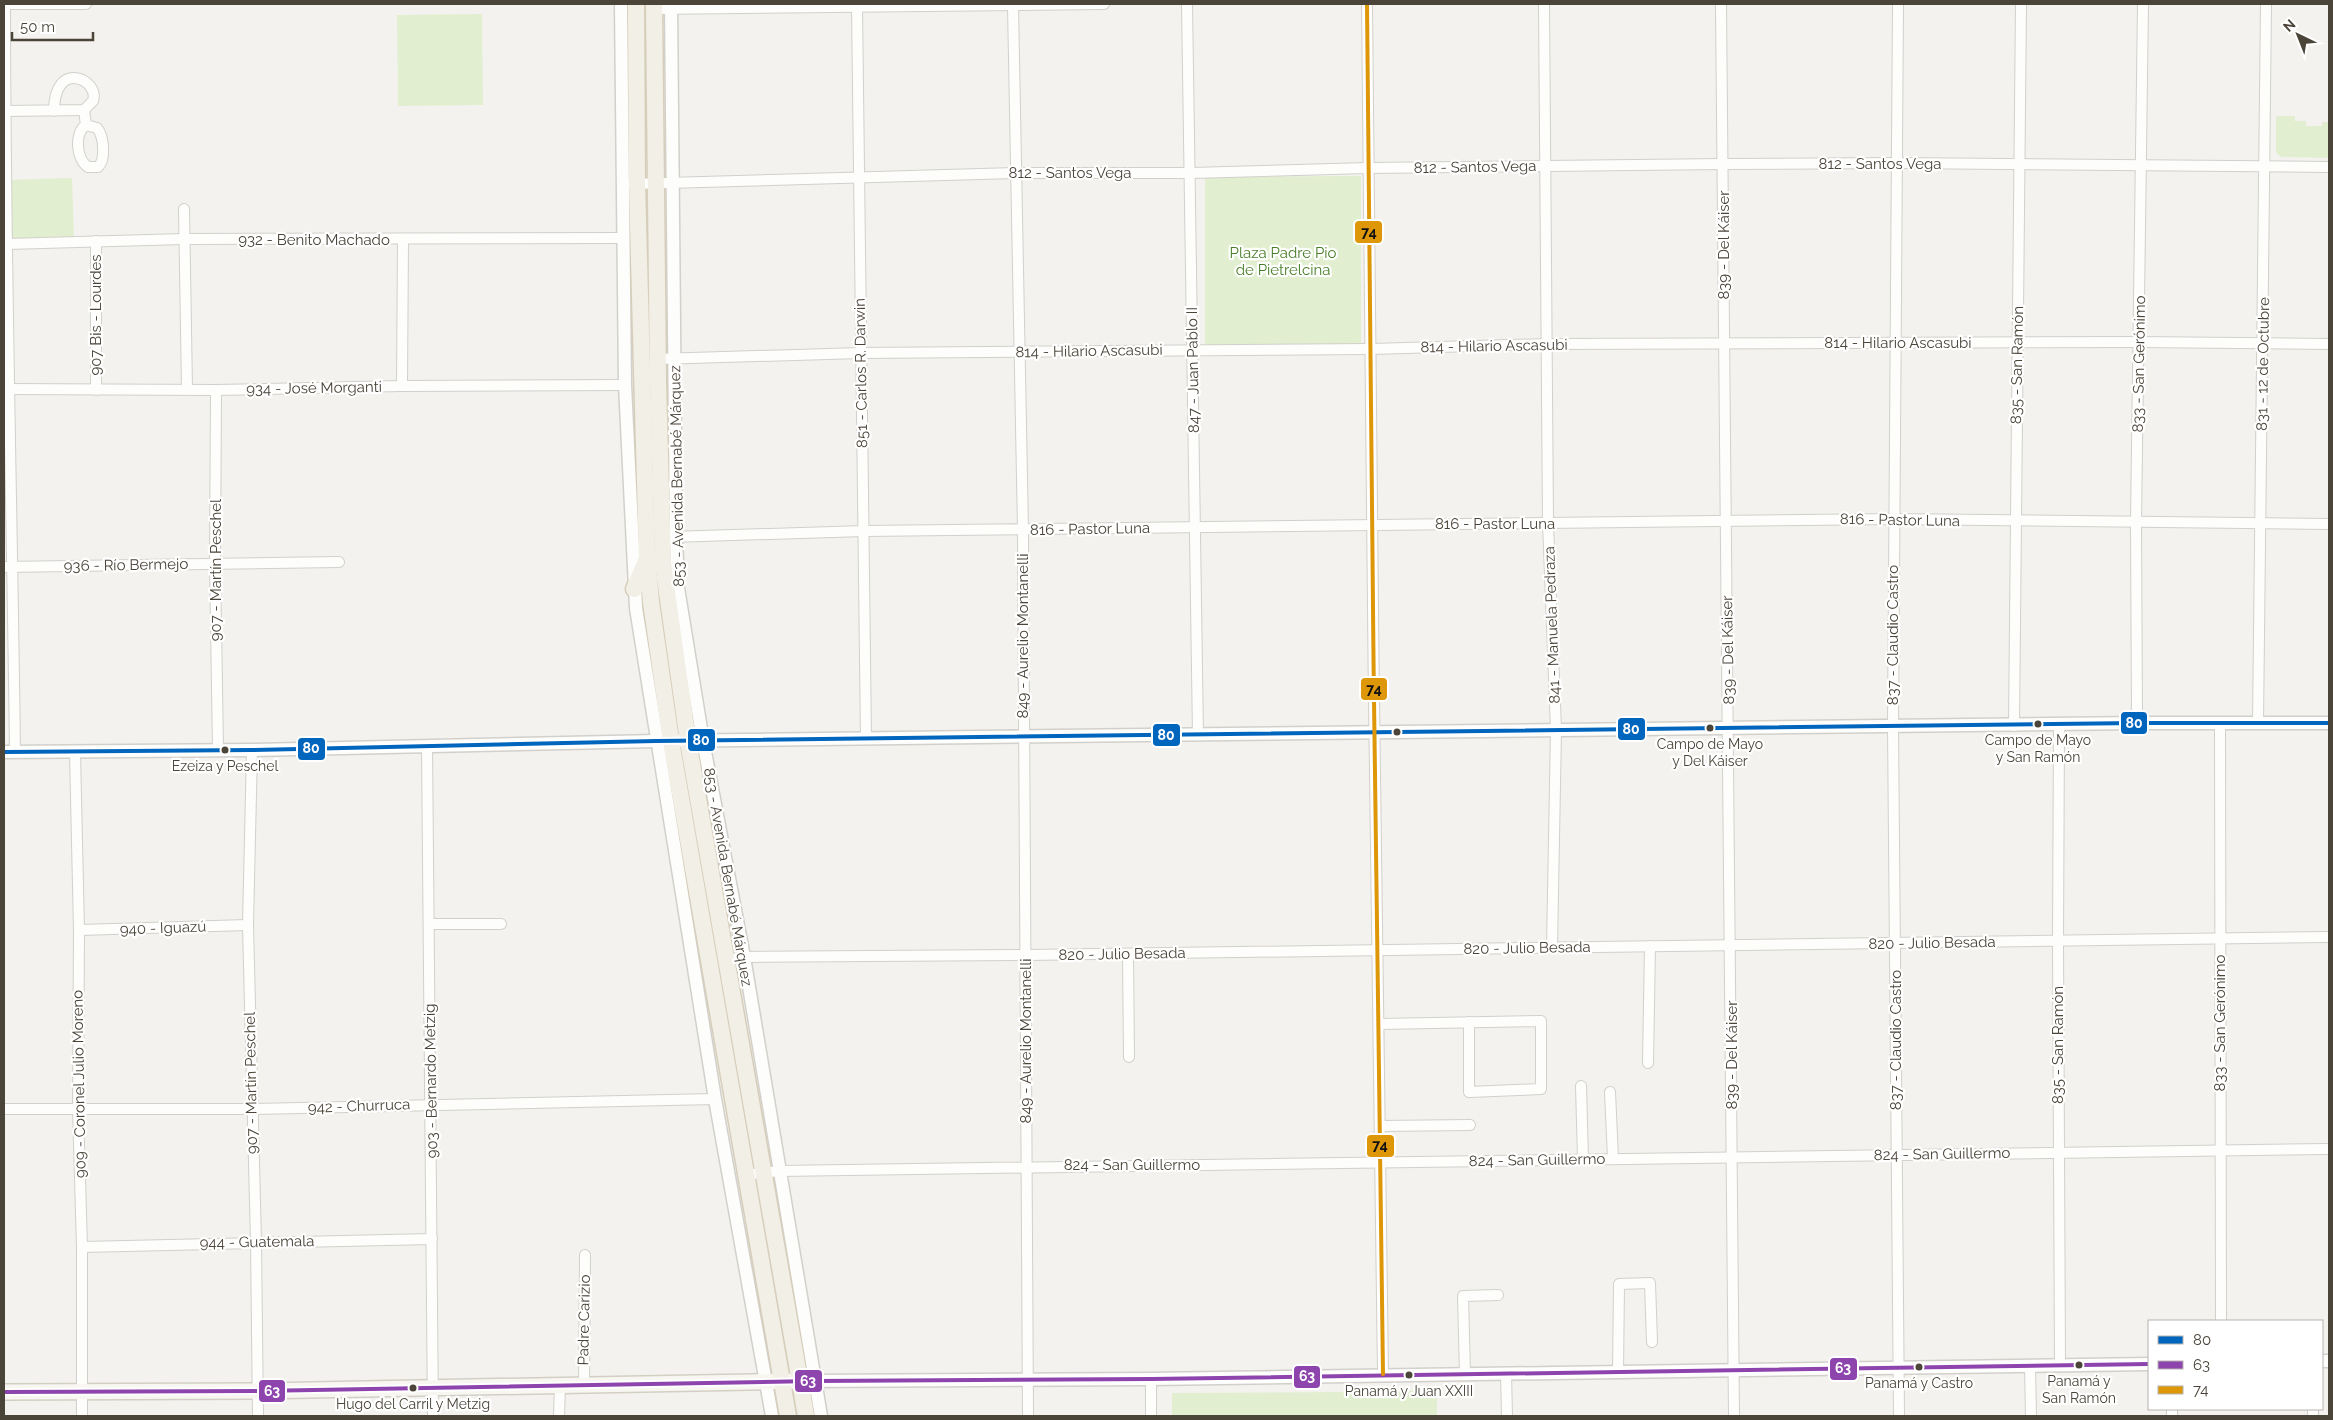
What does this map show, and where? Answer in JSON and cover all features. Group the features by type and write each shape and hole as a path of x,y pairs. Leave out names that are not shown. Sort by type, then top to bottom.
{"main road":[{"name":"853 - Avenida Bernabé Márquez","path":"636,4 629,184 647,557 664,741 745,1175 774,1382 788,1416"},
{"name":"853 - Avenida Bernabé Márquez","path":"663,6 656,183 666,359 669,537 667,596 696,741 726,960 771,1172 808,1381 806,1416"},
{"path":"634,589 647,557"},
{"path":"4,1392 258,1391 808,1381"}],"street":[{"path":"86,4 4,4 9,752 75,753 664,741 1374,732 2014,726 2136,723 2329,723"},
{"name":"853 - Avenida Bernabé Márquez","path":"621,4 629,184 622,238 624,385 634,589 639,634 664,741 715,1099 774,1382 772,1416"},
{"path":"663,6 1013,6 1104,4"},
{"name":"847 - Juan Pablo II","path":"1187,4 1198,735"},
{"path":"1367,4 1371,525 1380,1024 1382,1374"},
{"name":"841 - Manuela Pedraza","path":"1544,4 1548,524 1556,730 1552,947"},
{"name":"839 - Del Káiser","path":"1722,4 1734,1416"},
{"name":"837 - Claudio Castro","path":"1898,4 1893,519 1899,1416"},
{"name":"835 - San Ramón","path":"2014,726 2021,4"},
{"name":"833 - San Gerónimo","path":"2136,723 2136,522 2143,4"},
{"name":"831 - 12 de Octubre","path":"2258,724 2266,4"},
{"name":"853 - Avenida Bernabé Márquez","path":"663,6 672,182 666,359"},
{"name":"851 - Carlos R. Darwin","path":"857,6 866,739"},
{"name":"849 - Aurelio Montanelli","path":"1013,6 1014,173 1023,530 1028,1416"},
{"path":"5,111 84,110 94,101 94,91 84,81 71,78 66,80 57,88 54,95 54,110"},
{"path":"84,110 86,125"},
{"name":"812 - Santos Vega","path":"629,184 1014,173 1191,173 1368,168 1723,164 1897,163 2329,168"},
{"path":"184,209 187,389"},
{"name":"932 - Benito Machado","path":"7,244 184,239 622,238"},
{"name":"907 Bis - Lourdes","path":"96,240 96,390"},
{"path":"402,386 403,240"},
{"name":"814 - Hilario Ascasubi","path":"666,359 861,353 1370,349 1546,344 2139,342 2329,344"},
{"name":"934 - José Morganti","path":"7,389 216,390 402,386 624,385"},
{"name":"907 - Martín Peschel","path":"216,390 215,564 218,749"},
{"name":"816 - Pastor Luna","path":"669,537 864,531 1548,524 1725,520 1893,519 2015,522 2260,522 2329,524"},
{"name":"936 - Río Bermejo","path":"8,567 339,562"},
{"name":"835 - San Ramón","path":"2059,724 2060,1365"},
{"name":"833 - San Gerónimo","path":"2220,724 2220,1320"},
{"name":"853 - Avenida Bernabé Márquez","path":"696,741 744,957 771,1172"},
{"name":"903 - Bernardo Metzig","path":"427,746 433,1416"},
{"name":"907 - Martín Peschel","path":"252,750 248,925 251,1109 256,1242 258,1416"},
{"name":"909 - Coronel Julio Moreno","path":"75,753 79,930 78,1109 82,1247 82,1416"},
{"path":"429,924 501,924"},
{"name":"940 - Iguazú","path":"79,930 248,925"},
{"name":"820 - Julio Besada","path":"726,960 744,957 1128,954 2329,937"},
{"path":"1648,1063 1650,946"},
{"path":"1128,954 1129,1057"},
{"path":"1380,1024 1469,1022 1541,1021 1541,1089 1469,1092 1469,1022"},
{"path":"1581,1086 1583,1158"},
{"path":"1610,1092 1613,1158"},
{"name":"942 - Churruca","path":"4,1109 251,1109 715,1099"},
{"path":"1381,1126 1470,1125"},
{"name":"824 - San Guillermo","path":"745,1175 771,1172 1028,1166 1381,1163 1583,1158 1733,1158 2059,1151 2329,1149"},
{"name":"944 - Guatemala","path":"82,1247 432,1239"},
{"name":"Padre Carizio","path":"584,1385 585,1255"},
{"path":"1618,1372 1619,1284 1650,1283 1652,1342"},
{"path":"1465,1374 1463,1296 1498,1295"},
{"path":"808,1381 1151,1379 1382,1374 1506,1374 2148,1364"},
{"path":"2030,1366 2030,1416"},
{"path":"1506,1374 1507,1416"},
{"path":"1151,1379 1151,1416"},
{"name":"853 - Avenida Bernabé Márquez","path":"808,1381 821,1416"},
{"path":"559,1416 560,1386"}],"green space":[{"path":"482,14 483,105 398,106 397,15"},
{"path":"2276,116 2295,116 2295,121 2306,121 2306,126 2322,126 2322,122 2329,122 2329,158 2281,157 2276,152"},
{"name":"Plaza Padre Pio de Pietrelcina","path":"1361,176 1361,346 1205,347 1205,177"},
{"path":"72,178 74,241 7,244 6,180"},
{"path":"1437,1390 1437,1416 1172,1416 1172,1393"}],"transit line":[{"name":"74","path":"1367,4 1383,1374"},
{"name":"80","path":"4,752 252,750 656,741 2137,723 2329,723"},
{"name":"63","path":"4,1392 258,1391 815,1381 1151,1379 2148,1364"}],"place":[{"name":"Campo de Mayo y San Ramón","path":"2038,724"},
{"name":"Campo de Mayo y Del Káiser","path":"1710,728"},
{"name":"Ezeiza y Peschel","path":"225,750"},
{"name":"Panamá y San Ramón","path":"2079,1365"},
{"name":"Panamá y Castro","path":"1919,1367"},
{"name":"Panamá y Juan XXIII","path":"1409,1375"},
{"name":"Hugo del Carril y Metzig","path":"413,1388"}]}
